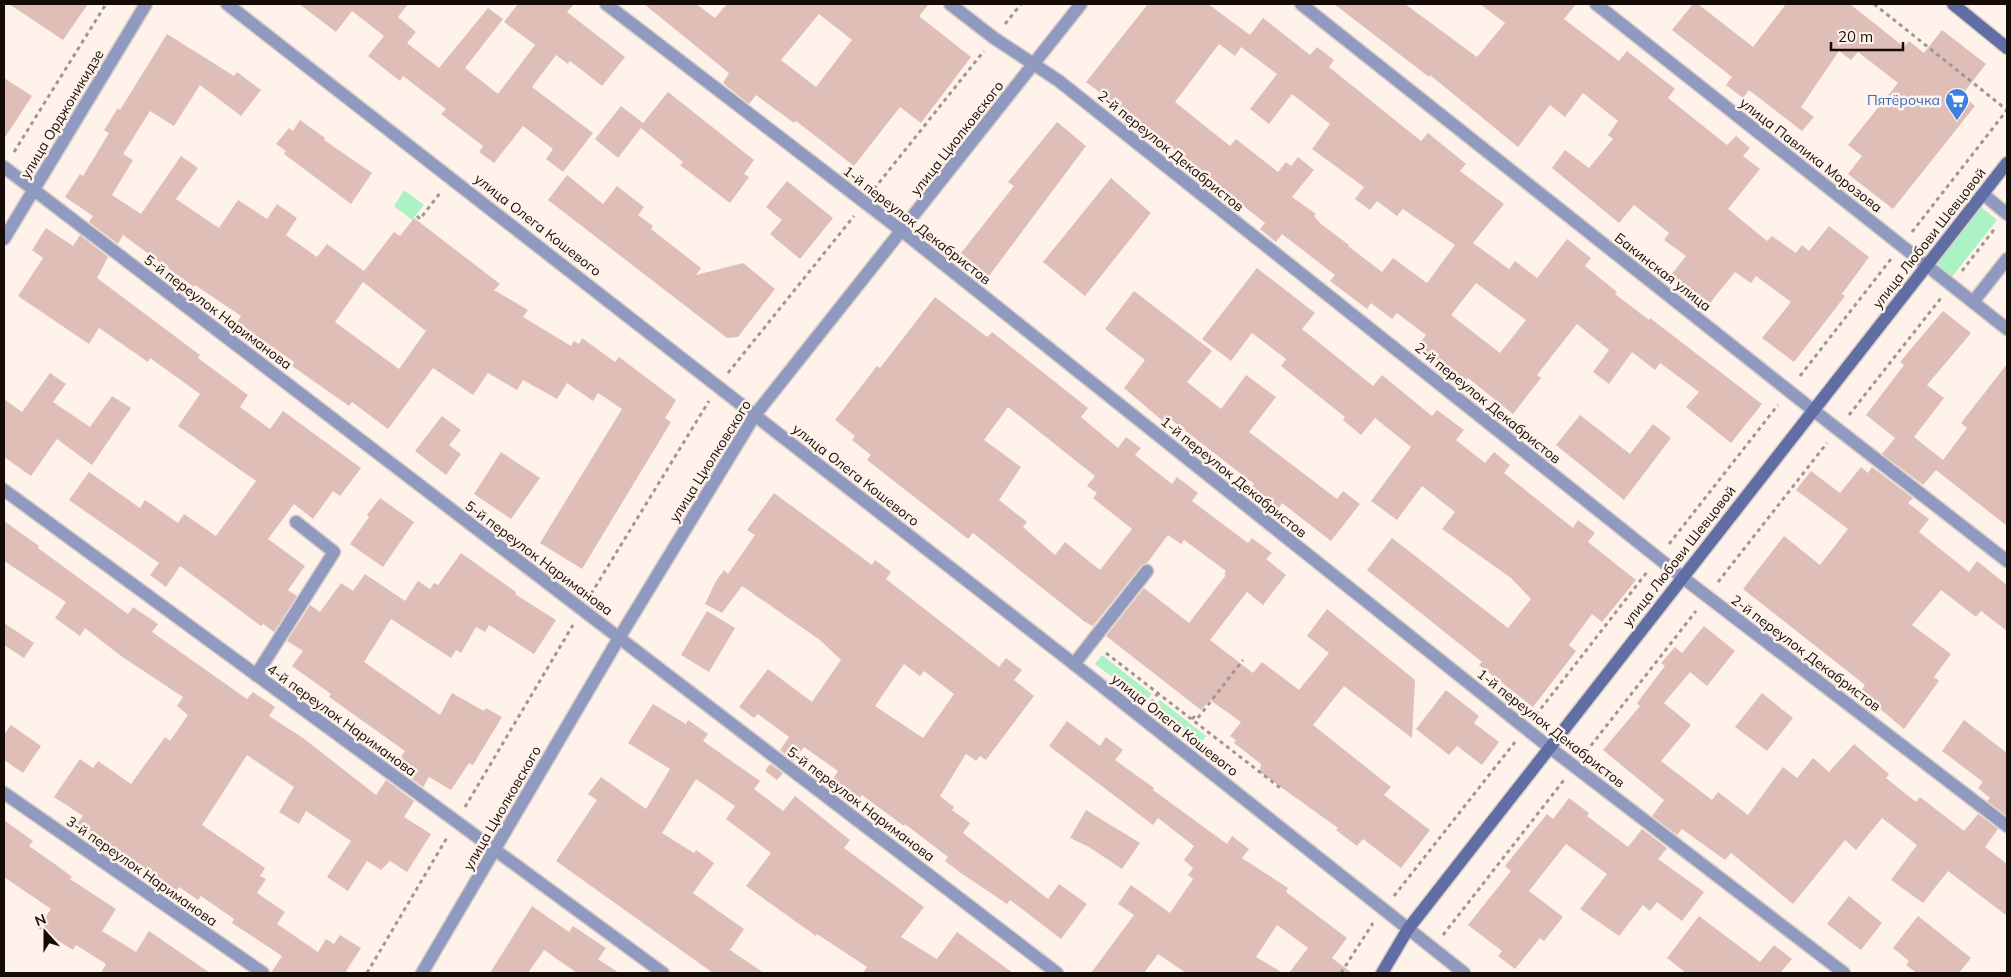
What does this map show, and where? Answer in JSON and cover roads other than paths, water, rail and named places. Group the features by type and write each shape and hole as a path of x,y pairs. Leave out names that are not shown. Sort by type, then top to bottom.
{"street":[{"name":"улица Орджоникидзе","path":"4,240 146,4"},
{"name":"улица Олега Кошевого","path":"227,4 452,177 1074,664 1464,973"},
{"name":"1-й переулок Декабристов","path":"606,4 902,231 1549,747 1844,973"},
{"name":"2-й переулок Декабристов","path":"950,4 994,38 1066,87 1682,577 2007,826"},
{"name":"улица Циолковского","path":"422,973 619,638 754,415 1081,4"},
{"name":"Бакинская улица","path":"1302,4 1813,410 2007,560"},
{"name":"улица Павлика Морозова","path":"1596,4 2007,330"},
{"path":"1953,4 2007,48"},
{"name":"улица Любови Шевцовой","path":"1382,973 1408,929 2007,163"},
{"name":"5-й переулок Нариманова","path":"4,166 1057,973"},
{"path":"1983,194 2007,214"},
{"path":"1973,302 2007,259"},
{"name":"4-й переулок Нариманова","path":"4,490 663,973"},
{"path":"256,675 334,552 296,522"},
{"path":"1074,664 1147,571"},
{"name":"3-й переулок Нариманова","path":"4,793 263,973"}],"place":[{"name":"Пятёрочка","path":"1957,121"}]}
